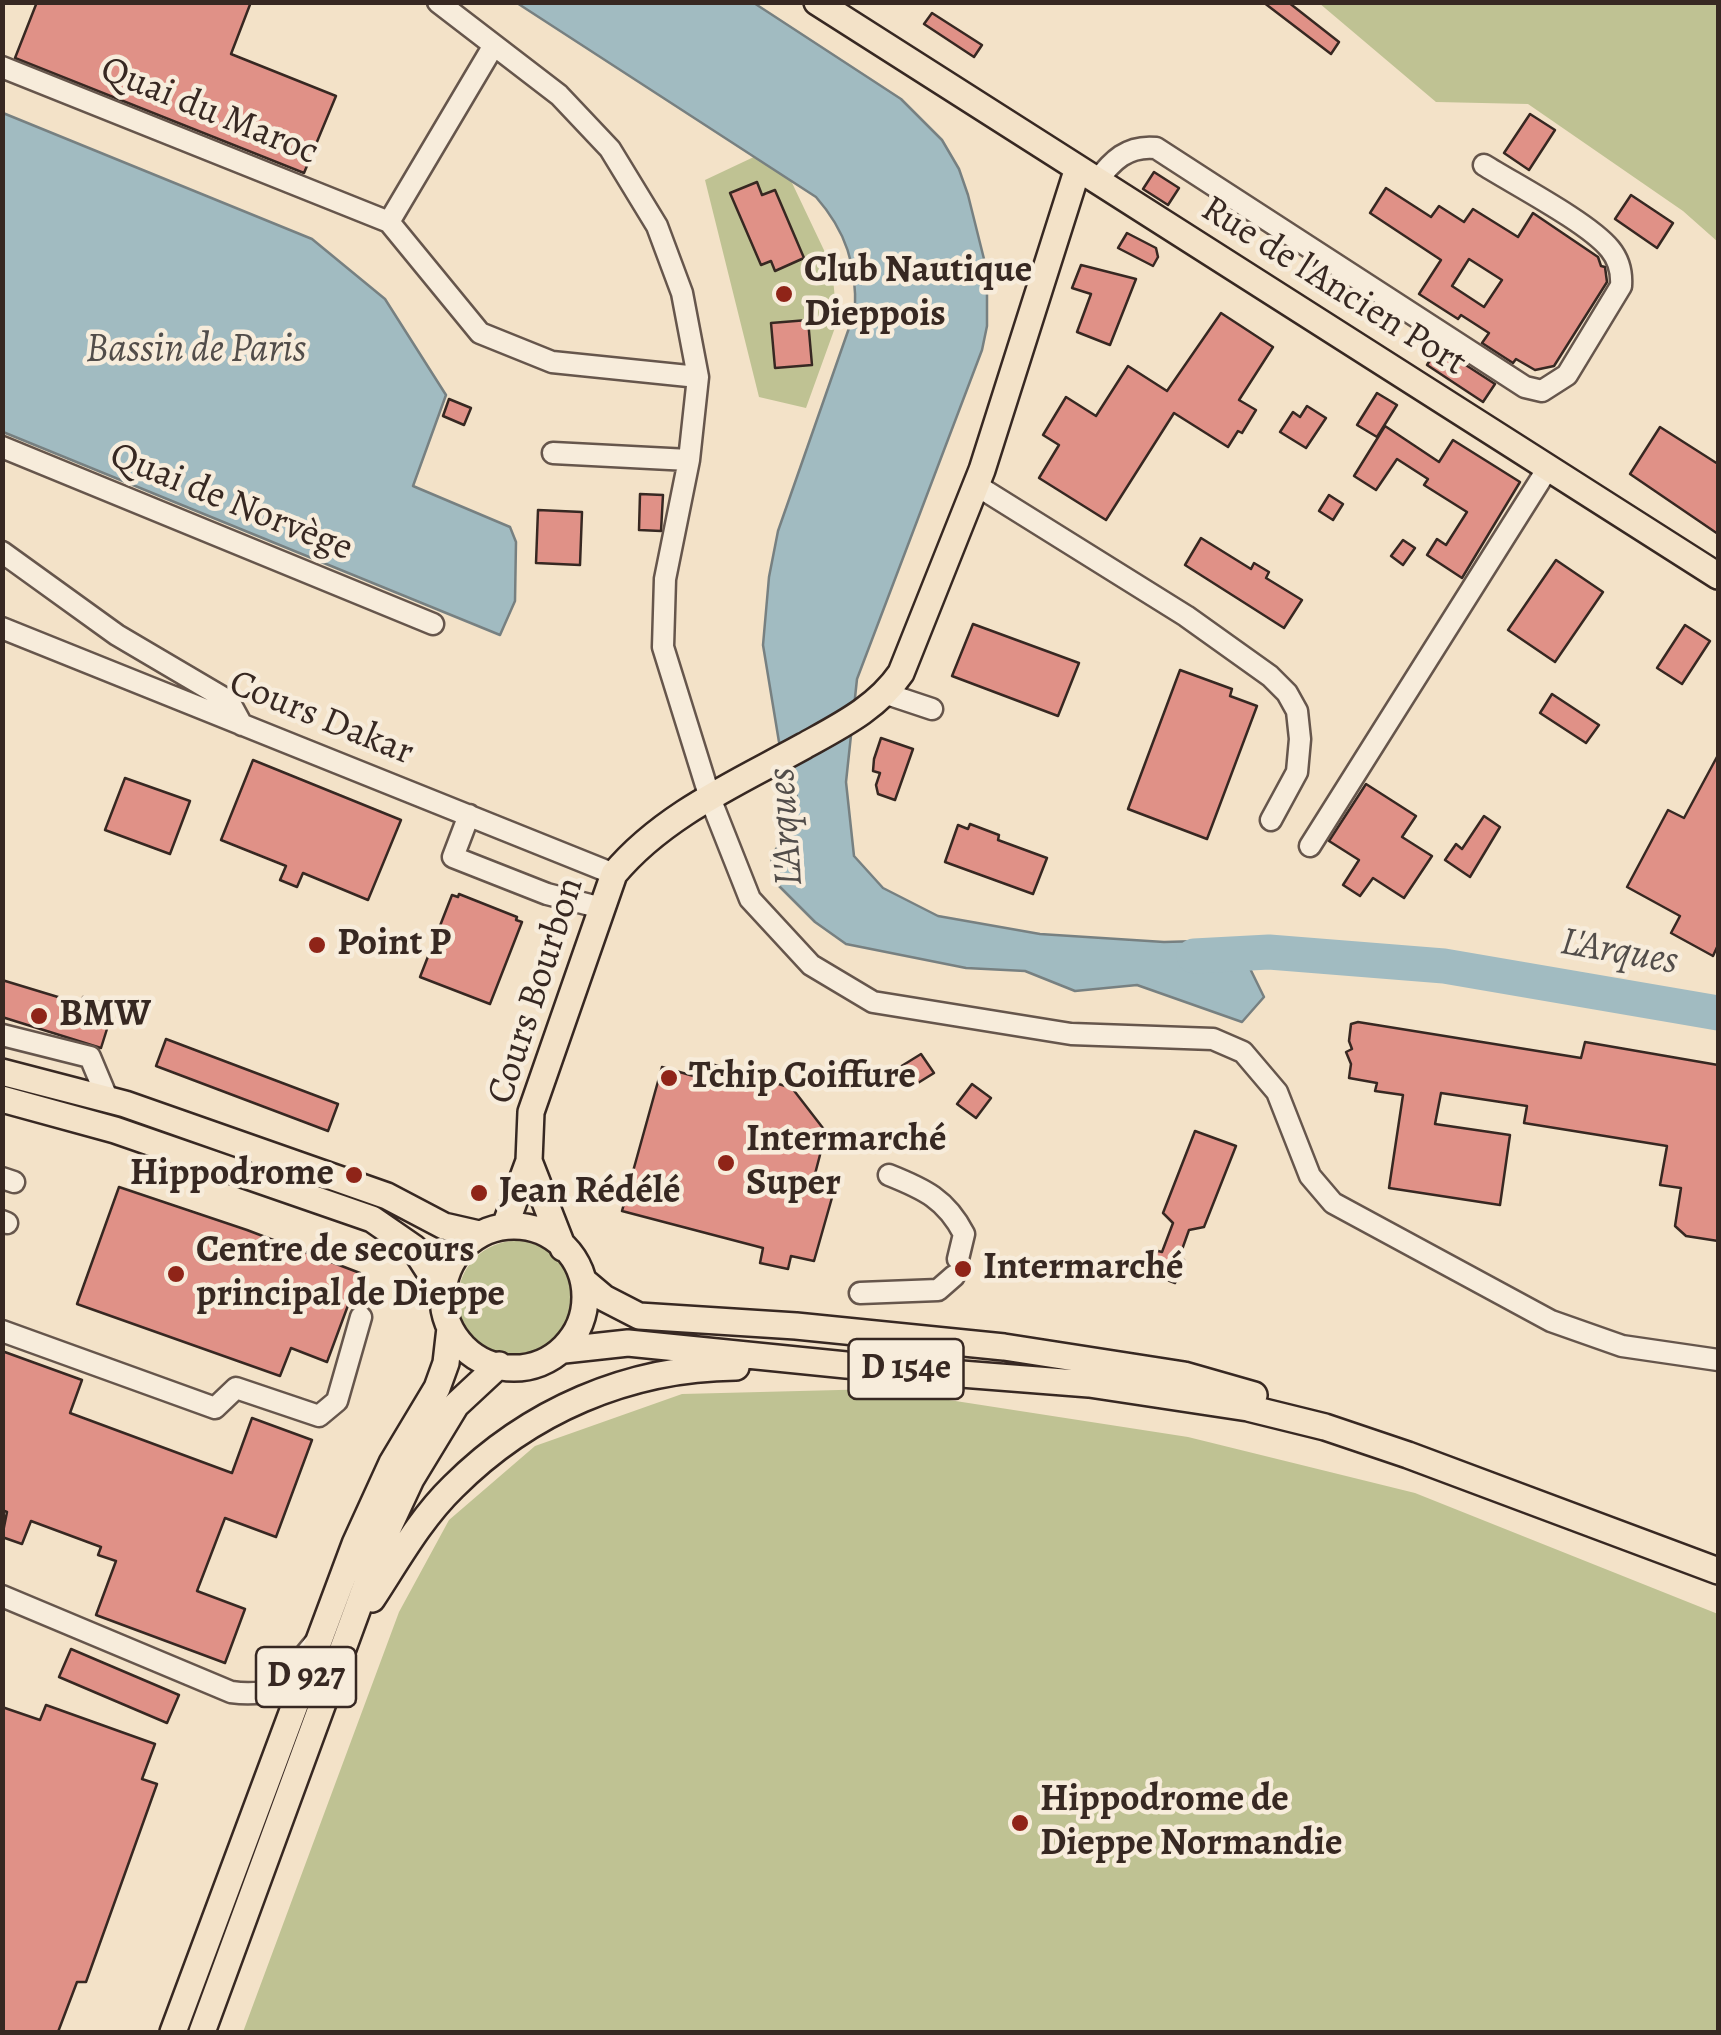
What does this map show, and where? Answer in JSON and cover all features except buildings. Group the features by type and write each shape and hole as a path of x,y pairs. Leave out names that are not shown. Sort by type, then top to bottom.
{"main road":[{"name":"Rue de l'Ancien Port","path":"817,2 1718,576"},
{"name":"Cours Bourbon","path":"505,1226 530,1161 531,1112 614,874 635,849 678,816 853,719 887,694 901,673 976,486 1087,176"},
{"path":"2,1072 108,1100 387,1196 429,1220 479,1234"},
{"path":"2,1099 116,1130 372,1218 414,1248 443,1292"},
{"name":"Cours Bourbon","path":"530,1161 563,1248"},
{"path":"505,1226 526,1228 546,1235 563,1248 585,1282 587,1303 578,1333 564,1350 538,1364 499,1365 475,1355 450,1328 443,1292 445,1276 458,1252 479,1234 505,1226"},
{"name":"D 154e","path":"585,1282 604,1298 639,1316 796,1326 1004,1347 1184,1375 1328,1419 1408,1455"},
{"name":"D 927","path":"173,2032 354,1544 392,1462 438,1388 450,1328"},
{"name":"D 154e","path":"564,1350 628,1343 1089,1384 1248,1408 1408,1455 1718,1572"},
{"name":"D 927","path":"202,2032 384,1537 411,1479 456,1405 499,1365"},
{"path":"350,1632 416,1531 451,1488 514,1434 561,1408 604,1388 672,1371 846,1365"}],"street":[{"path":"438,2 559,95 610,149 657,226 682,292 698,376 689,460 665,579 664,647 710,798 750,899 811,965 873,1002 1071,1034 1213,1039 1243,1052 1277,1092 1310,1176 1333,1203 1551,1321 1622,1346 1718,1360"},
{"path":"389,222 494,45"},
{"name":"Quai du Maroc","path":"2,68 389,222 480,333 552,362 698,376"},
{"path":"1087,176 1131,149 1156,148 1525,386 1542,391 1567,376 1621,286 1622,273 1608,246 1484,165"},
{"name":"Quai de Norvège","path":"2,447 433,624"},
{"path":"553,453 689,460"},
{"path":"1310,846 1548,468"},
{"path":"976,486 1186,616 1270,676 1287,693 1296,711 1300,738 1297,772 1271,820"},
{"path":"2,552 117,635 229,700 242,725"},
{"name":"Cours Dakar","path":"2,628 614,874"},
{"path":"887,694 932,709"},
{"path":"469,815 453,857 547,894 602,908"},
{"path":"2,1036 90,1057 108,1100"},
{"path":"860,1293 938,1290 956,1267 964,1234 952,1212 922,1188 889,1175"},
{"path":"2,1331 214,1408 236,1388 319,1416 337,1401 361,1317"},
{"path":"2,1596 231,1692 257,1696 277,1688 322,1635"}],"green space":[{"path":"1319,3 1718,3 1718,242 1683,211 1528,104 1436,102"},
{"name":"Club Nautique Dieppois","path":"775,147 832,267 837,322 806,408 759,397 705,180"},
{"path":"516,1241 538,1245 557,1258 570,1277 574,1299 570,1321 557,1340 538,1353 516,1357 494,1353 475,1340 462,1321 458,1299 462,1277 475,1258 494,1245"},
{"name":"Hippodrome de Dieppe Normandie","path":"878,1389 1188,1437 1415,1493 1718,1614 1718,2032 243,2032 399,1612 449,1520 535,1446 682,1394"}],"water":[{"path":"517,3 754,3 901,99 942,140 959,169 984,259 987,326 982,350 857,679 846,782 854,856 883,888 938,916 1040,934 1164,942 1236,940 1264,997 1242,1022 1137,985 1075,991 1025,971 966,968 846,944 815,922 774,881 771,856 795,823 797,789 779,742 763,645 769,577 778,531 855,311 848,250 816,197"},
{"name":"Bassin de Paris","path":"3,113 312,239 385,299 446,395 413,486 510,527 516,542 515,601 500,635 3,432"}],"waterway":[{"name":"L'Arques","path":"1194,956 1269,952 1444,966 1718,1013"}],"place":[{"name":"Club Nautique Dieppois","path":"784,294"},
{"name":"Point P","path":"317,945"},
{"name":"BMW","path":"39,1016"},
{"name":"Tchip Coiffure","path":"669,1078"},
{"name":"Intermarché Super","path":"726,1163"},
{"name":"Hippodrome","path":"354,1175"},
{"name":"Jean Rédélé","path":"479,1193"},
{"name":"Intermarché","path":"963,1269"},
{"name":"Centre de secours principal de Dieppe","path":"176,1274"},
{"name":"Hippodrome de Dieppe Normandie","path":"1020,1823"}]}
